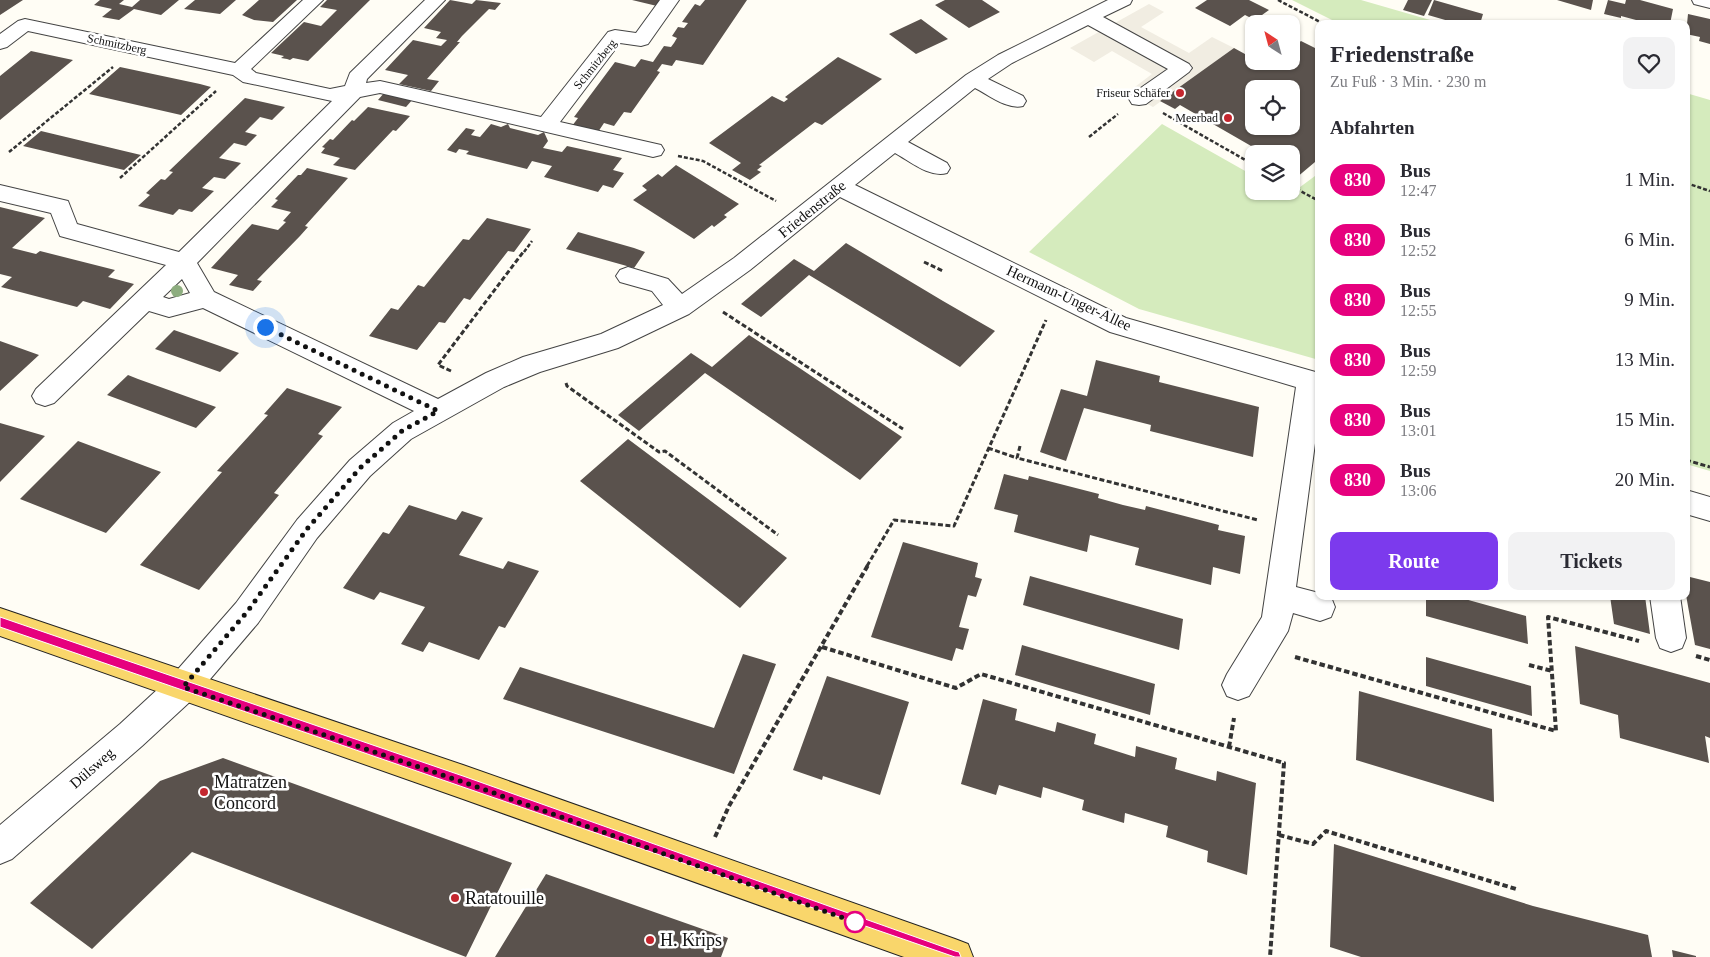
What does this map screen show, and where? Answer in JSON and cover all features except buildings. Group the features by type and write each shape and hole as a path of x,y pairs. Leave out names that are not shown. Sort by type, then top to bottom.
{"main road":[{"path":"0,622 183,687 463,782 955,957"}],"street":[{"path":"239,70 314,0"},
{"path":"45,396 106,341 354,91 357,77 436,0"},
{"name":"Schmitzberg","path":"546,125 616,36 641,40 670,0"},
{"name":"Friedenstraße","path":"183,687 247,612 307,529 360,468 402,431 484,385 532,364 609,341 689,301 742,264 974,79 1005,59 1123,0"},
{"path":"1700,0 1710,2"},
{"path":"1088,17 1182,68 1139,99"},
{"name":"Schmitzberg","path":"0,43 24,25 239,70 250,78 330,95 380,87 653,150"},
{"path":"974,79 1016,101"},
{"path":"893,142 939,168"},
{"name":"Hermann-Unger-Allee","path":"839,187 1120,325 1315,382 1290,528 1277,620 1238,685"},
{"path":"0,192 60,207 68,230 184,262 205,298 438,411"},
{"path":"628,276 660,285 689,301"},
{"path":"145,301 169,308 205,298"},
{"path":"1690,503 1710,509"},
{"path":"1280,596 1320,607"},
{"path":"1665,600 1669,645"},
{"name":"Dülsweg","path":"0,847 131,735 183,687"}],"path":[{"path":"1278,0 1316,20"},
{"path":"9,152 136,48"},
{"path":"120,178 239,70"},
{"path":"1089,137 1139,99 1245,160"},
{"path":"653,150 703,161 803,216"},
{"path":"1690,184 1710,191"},
{"path":"1300,191 1315,199"},
{"path":"484,385 438,365 532,241"},
{"path":"701,867 730,806 894,520 954,526 1052,306 1060,296"},
{"path":"689,301 903,429"},
{"path":"554,358 568,386 658,452 665,451 778,535"},
{"path":"1017,458 1020,446"},
{"path":"988,448 1017,458 1290,528"},
{"path":"1690,461 1710,467"},
{"path":"1262,647 1556,731 1548,617 1669,645 1710,660"},
{"path":"822,647 956,688 982,674 1284,763 1270,957"},
{"path":"1529,665 1552,671"},
{"path":"1279,835 1314,844 1326,831 1516,889"}],"green space":[{"path":"1292,0 1361,0 1430,20 1332,20"},
{"path":"1690,94 1710,100 1710,471 1690,465"},
{"path":"1162,124 1245,171 1245,200 1300,200 1300,187 1315,176 1315,359 1139,309 1029,252"}],"shaded area":[{"path":"1149,4 1164,12 1141,27 1189,53 1212,37 1234,48 1153,107 1127,93 1152,74 1112,51 1094,62 1070,48"}],"bus line":[{"name":"830","path":"0,622 183,687 463,782 955,957"}],"place":[{"name":"Friseur Schäfer","path":"1180,93"},
{"name":"Meerbad","path":"1228,118"},
{"name":"Matratzen Concord","path":"204,792"},
{"name":"Ratatouille","path":"455,898"},
{"name":"H. Krips","path":"650,940"}],"route":[{"path":"265,327 438,411 402,431 360,468 307,529 247,612 183,687 463,782 855,922"}]}
